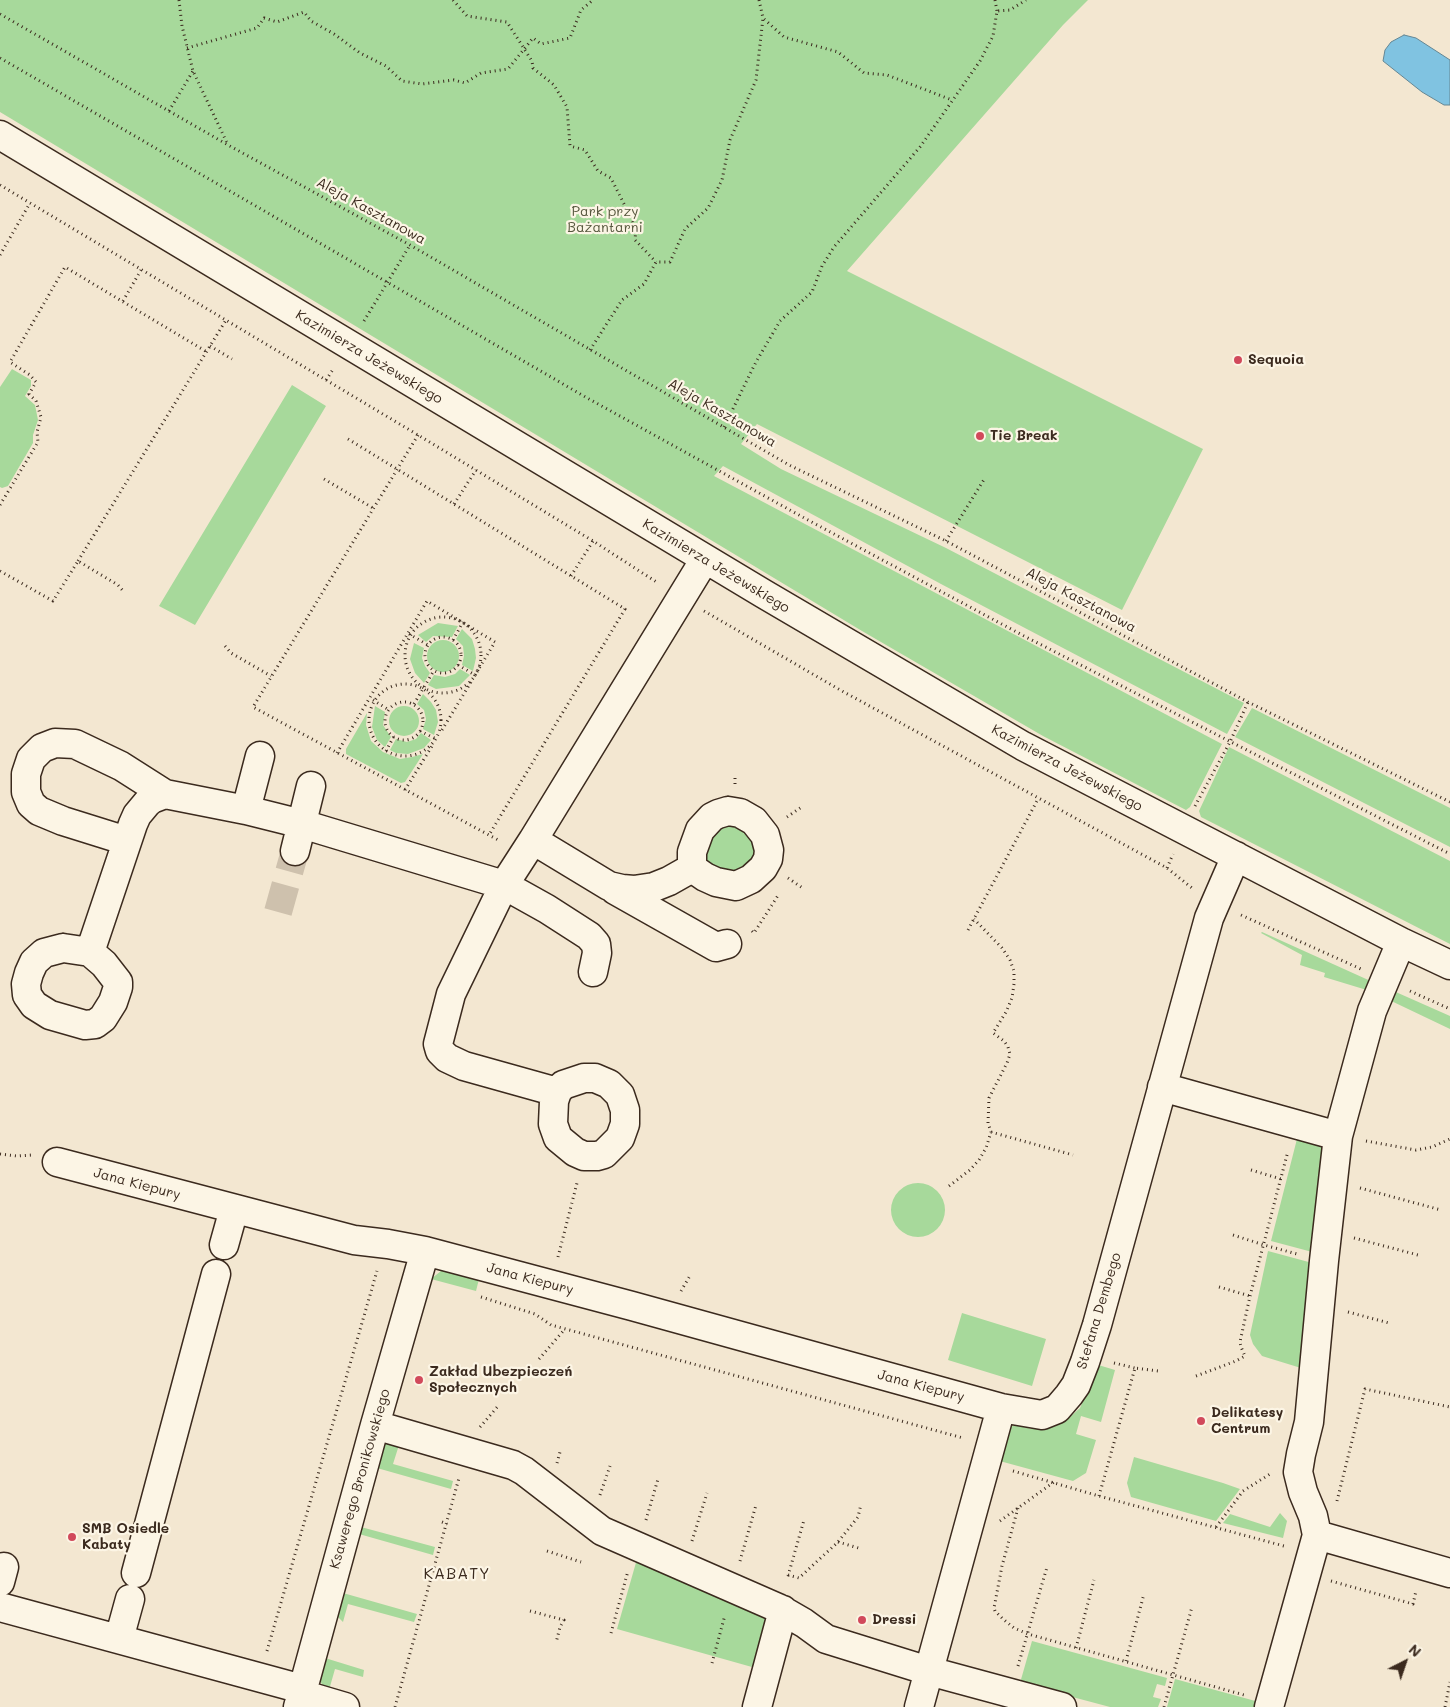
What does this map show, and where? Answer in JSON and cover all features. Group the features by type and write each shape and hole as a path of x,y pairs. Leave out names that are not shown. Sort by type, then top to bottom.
{"street":[{"name":"Kazimierza Jeżewskiego","path":"0,135 704,559 1023,746 1401,942 1450,965"},
{"path":"557,1092 464,1066 447,1058 440,1051 438,1044 451,994 504,885 704,559"},
{"path":"127,841 62,821 38,811 31,804 26,792 26,774 31,759 42,748 55,743 75,744 121,766 165,794 246,810 302,824 504,885 589,936 596,944 597,953 593,972"},
{"path":"246,810 260,756"},
{"path":"295,851 312,786"},
{"path":"90,952 133,824 144,806 152,799 165,794"},
{"path":"533,840 716,947 727,944"},
{"name":"Stefana Dembego","path":"1001,1408 1042,1415 1057,1409 1076,1385 1097,1325 1209,918 1236,856"},
{"path":"609,886 634,890 654,887 692,868"},
{"path":"1269,1705 1311,1554 1313,1516 1303,1492 1298,1472 1309,1422 1338,1136 1372,1011 1401,942"},
{"path":"584,1078 595,1078 609,1084 620,1095 624,1103 626,1124 620,1138 604,1154 584,1156 575,1152 558,1138 555,1131 553,1112 557,1092 563,1085 584,1078"},
{"path":"1162,1086 1338,1136"},
{"name":"Jana Kiepury","path":"57,1162 354,1240 388,1244 425,1252 632,1306 1001,1408"},
{"path":"224,1246 234,1209"},
{"name":"Ksawerego Bronikowskiego","path":"300,1697 425,1252"},
{"path":"136,1573 216,1274"},
{"path":"920,1707 1001,1408"},
{"path":"375,1425 513,1465 597,1528 780,1609 826,1639 929,1671 1062,1707"},
{"path":"1311,1554 1450,1572"},
{"path":"119,1639 130,1599"},
{"path":"0,1607 260,1677 300,1697 345,1707"},
{"path":"757,1707 780,1609"}],"path":[{"path":"179,0 182,26 193,71 228,145"},
{"path":"453,0 467,16 507,22 532,61 533,68 554,85 567,107 570,146 585,150 598,171 611,178 636,228 634,240 656,262 670,262 685,229 708,208 722,180 730,140 756,80 763,18 759,0"},
{"path":"187,48 257,28 264,18 277,22 304,12 311,21 334,34 360,53 386,66 402,81 422,84 454,80 465,83 481,73 508,69 533,38 541,44 570,38 582,10 593,0"},
{"path":"724,427 756,362 780,321 812,292 822,266 834,247 920,147 980,61 993,36 997,10 994,0"},
{"path":"997,10 1010,10 1026,0"},
{"name":"Aleja Kasztanowa","path":"0,14 228,145 410,245 790,465 946,541 1248,702 1450,802"},
{"path":"763,18 784,37 838,52 864,73 887,75 952,100"},
{"path":"0,58 589,399 808,520 1024,636 1450,854"},
{"path":"170,110 193,71"},
{"path":"0,185 476,470 593,541 681,598 842,691 1167,868 1204,898 1450,1009"},
{"path":"0,255 30,203"},
{"path":"326,380 410,245"},
{"path":"590,350 622,300 644,284 656,262"},
{"path":"0,505 38,442 37,432 41,417 36,401 29,394 36,382 30,375 10,362 66,267 207,352"},
{"path":"123,301 141,270"},
{"path":"0,571 53,601 226,320"},
{"path":"210,346 232,359"},
{"path":"418,435 253,707 502,842"},
{"path":"348,439 625,608 489,835"},
{"path":"454,504 476,470"},
{"path":"946,541 985,478"},
{"path":"324,479 373,508"},
{"path":"571,576 593,541"},
{"path":"78,561 118,585 124,592"},
{"path":"337,753 372,699 427,601 495,642 405,790"},
{"path":"463,622 440,617 428,620 410,634 405,658 408,670 414,680 424,688 433,696 439,705 442,717 441,728 436,739 419,754 408,756 396,755 386,751 375,741 370,728 369,714 372,699 383,690 396,684 410,683 424,688 434,692 446,693 458,690 467,684 475,675 480,664 481,652 472,630 463,622"},
{"path":"453,640 463,622"},
{"path":"410,634 428,645"},
{"path":"438,637 446,637 453,640 462,652 461,661 450,673 441,674 433,672 427,666 424,657 428,645 430,641 438,637"},
{"path":"225,646 231,653 271,676"},
{"path":"458,665 475,675"},
{"path":"414,704 433,672"},
{"path":"372,699 389,710"},
{"path":"404,702 414,704 423,716 420,730 415,736 408,739 394,736 387,729 385,720 389,710 395,704 404,702"},
{"path":"1167,868 1184,829 1230,742 1248,702"},
{"path":"420,730 436,739"},
{"path":"386,751 394,736"},
{"path":"968,930 1038,798"},
{"path":"949,1186 970,1170 986,1148 990,1132 988,1123 989,1098 1010,1054 1004,1041 993,1033 1012,998 1014,971 1010,960 1002,948 974,919"},
{"path":"1196,1376 1245,1356 1240,1342 1250,1296 1295,1123"},
{"path":"990,1132 1074,1154"},
{"path":"1338,1136 1416,1150 1432,1147 1450,1139"},
{"path":"555,1265 584,1156"},
{"path":"1251,1170 1281,1179"},
{"path":"1333,1181 1441,1210"},
{"path":"1327,1231 1418,1255"},
{"path":"1233,1235 1324,1261"},
{"path":"260,1677 378,1267"},
{"path":"677,1297 691,1274"},
{"path":"1219,1287 1250,1296"},
{"path":"472,1295 536,1314 551,1325 979,1442 995,1466 1311,1554 1413,1604 1417,1589"},
{"path":"1321,1304 1390,1323"},
{"path":"538,1359 565,1329"},
{"path":"1099,1496 1136,1368 1158,1371"},
{"path":"1337,1502 1366,1389 1450,1407"},
{"path":"395,1707 467,1451"},
{"path":"1216,1527 1243,1491 1301,1454"},
{"path":"610,1633 658,1479"},
{"path":"963,1546 1055,1482"},
{"path":"684,1568 707,1493"},
{"path":"788,1575 799,1578 838,1542 858,1517 861,1504"},
{"path":"712,1663 756,1505"},
{"path":"1018,1508 1002,1566 994,1608 1014,1628 1076,1648 1173,1674 1269,1705"},
{"path":"780,1609 804,1520"},
{"path":"442,1522 447,1524"},
{"path":"838,1542 862,1549"},
{"path":"547,1552 581,1562"},
{"path":"1011,1693 1046,1567"},
{"path":"1076,1648 1094,1580"},
{"path":"424,1586 429,1588"},
{"path":"1126,1661 1144,1594"},
{"path":"1164,1707 1192,1607"},
{"path":"530,1611 564,1620 556,1643"},
{"path":"407,1648 412,1650"},
{"path":"1445,1707 1450,1682"}],"green space":[{"name":"Park przy Bażantarni","path":"0,0 1088,0 1063,25 847,271 1203,449 1122,610 757,424 741,444 781,469 946,548 1244,703 1227,734 941,584 723,466 714,476 1222,744 1190,807 1186,810 1043,736 862,631 0,112"},
{"path":"12,369 31,380 31,386 25,396 35,405 38,420 33,435 33,443 8,486 2,488 0,487 0,387"},
{"path":"292,385 326,406 195,625 159,606"},
{"path":"438,623 458,626 452,637 433,636 426,642 418,635"},
{"path":"462,629 472,639 475,649 476,658 473,671 462,665 464,656 463,646 456,639"},
{"path":"443,640 449,641 454,645 458,650 458,662 454,667 449,671 443,672 437,671 432,667 428,662 427,656 428,650 432,645 437,641"},
{"path":"414,643 424,648 422,658 430,673 424,683 415,673 410,659"},
{"path":"460,669 470,675 459,686 436,689 428,685 434,675 445,677 455,674"},
{"path":"423,694 436,710 438,722 434,735 423,729 426,719 424,710 417,704"},
{"path":"375,706 385,712 383,725 391,737 385,747 377,740 372,727"},
{"path":"404,706 415,710 419,721 415,732 404,736 393,732 389,721 393,710"},
{"path":"1252,708 1450,808 1450,847 1235,737"},
{"path":"367,713 366,725 371,741 383,752 400,759 423,754 405,782 401,783 346,754 346,749"},
{"path":"421,733 431,740 424,748 408,754 396,753 390,750 396,739 407,742 416,739"},
{"path":"1229,747 1450,861 1450,944 1201,817 1199,811"},
{"path":"735,821 750,828 758,857 750,869 724,875 704,861 707,838 720,824"},
{"path":"1262,932 1375,983 1370,991 1324,977 1325,973 1300,965 1302,955"},
{"path":"1389,989 1450,1016 1450,1029 1385,998"},
{"path":"1298,1135 1320,1143 1324,1148 1316,1253 1271,1241"},
{"path":"913,1183 923,1183 933,1187 941,1195 945,1210 941,1225 933,1233 923,1237 913,1237 903,1233 895,1225 891,1215 891,1205 895,1195 903,1187"},
{"path":"1268,1251 1316,1264 1301,1368 1262,1356 1253,1344 1250,1335"},
{"path":"450,1269 479,1279 476,1291 431,1279 441,1271"},
{"path":"962,1313 1046,1339 1032,1386 948,1360"},
{"path":"1095,1364 1115,1370 1101,1422 1081,1416 1076,1434 1096,1440 1086,1473 1073,1481 996,1460 1004,1432 1014,1425 1032,1429 1045,1429 1056,1426 1080,1408"},
{"path":"386,1442 399,1445 393,1464 453,1481 451,1489 377,1468 383,1446"},
{"path":"1134,1457 1240,1489 1216,1521 1131,1497 1127,1483"},
{"path":"1280,1513 1287,1521 1283,1538 1223,1523 1230,1514 1270,1527"},
{"path":"361,1527 435,1547 433,1555 359,1534"},
{"path":"637,1559 762,1613 767,1619 759,1669 617,1629"},
{"path":"343,1593 417,1614 414,1622 348,1604 343,1622 336,1615"},
{"path":"1032,1641 1167,1678 1165,1686 1157,1684 1153,1697 1161,1699 1158,1707 1110,1707 1020,1683"},
{"path":"325,1658 364,1670 363,1677 335,1669 329,1690 323,1687 319,1678"},
{"path":"1175,1679 1259,1702 1257,1707 1167,1707"}],"water":[{"path":"1404,35 1416,38 1450,60 1450,105 1444,105 1422,92 1383,61 1385,50 1391,42"}],"tunnel":[{"path":"278,912 295,851"}],"place":[{"name":"Sequoia","path":"1238,360"},
{"name":"Tie Break","path":"980,436"},
{"name":"Zakład Ubezpieczeń Społecznych","path":"419,1380"},
{"name":"Delikatesy Centrum","path":"1201,1421"},
{"name":"SMB Osiedle Kabaty","path":"72,1537"},
{"name":"Dressi","path":"862,1620"}],"district":[{"name":"KABATY","path":"457,1574"}]}
